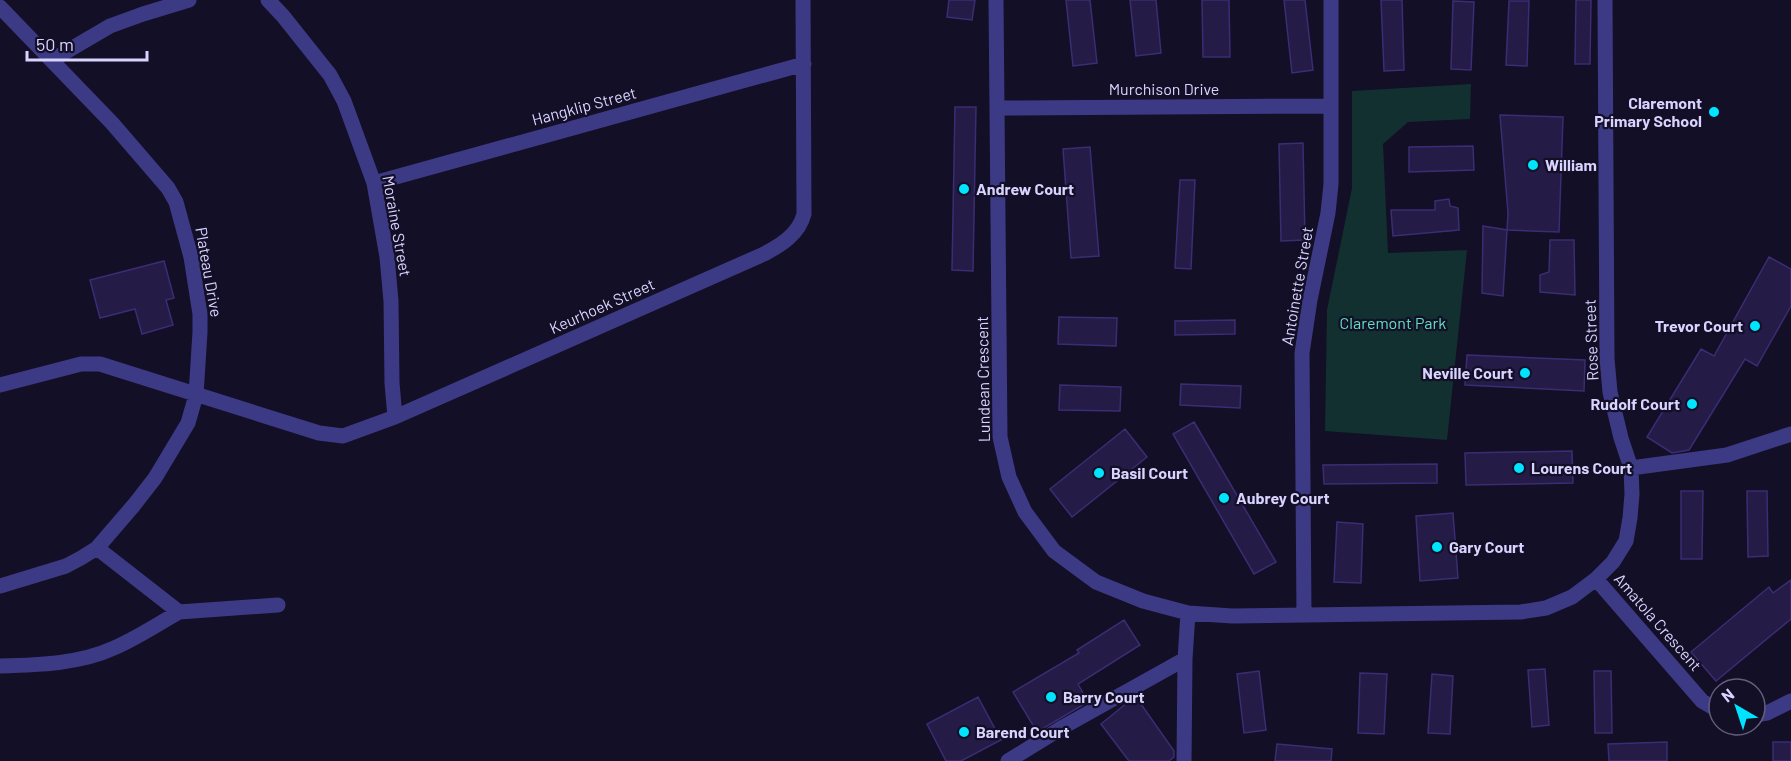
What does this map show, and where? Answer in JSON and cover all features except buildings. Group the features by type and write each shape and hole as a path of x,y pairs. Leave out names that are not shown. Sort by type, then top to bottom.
{"street":[{"path":"52,60 110,27 189,0"},
{"name":"Moraine Street","path":"268,0 330,75 344,101 374,183 392,301 392,382 395,417"},
{"name":"Keurhoek Street","path":"0,385 81,364 100,364 319,433 343,436 395,417 764,254 780,246 798,228 804,214 803,0"},
{"name":"Lundean Crescent","path":"996,0 1000,437 1010,477 1025,512 1054,551 1096,582 1143,601 1188,612 1232,616 1304,615"},
{"name":"Antoinette Street","path":"1304,615 1302,352 1328,213 1331,174 1330,0"},
{"name":"Rose Street","path":"1304,615 1521,612 1546,608 1572,597 1596,579 1613,562 1626,542 1632,494 1630,468 1610,392 1607,359 1605,0"},
{"name":"Plateau Drive","path":"0,7 112,123 158,175 176,202 190,257 200,314 196,395 188,423 155,478 97,548 66,566 0,586"},
{"name":"Hangklip Street","path":"374,183 804,64"},
{"name":"Murchison Drive","path":"998,108 1330,106"},
{"path":"1630,468 1727,455 1791,434"},
{"path":"97,548 179,612"},
{"name":"Amatola Crescent","path":"1596,579 1707,704"},
{"path":"0,666 71,661 93,656 114,648 179,612 278,605"},
{"path":"1184,761 1188,612"},
{"path":"1008,761 1063,727 1185,660"},
{"path":"1767,713 1791,701"}],"green space":[{"name":"Claremont Park","path":"1471,84 1470,119 1408,122 1383,144 1388,253 1467,250 1447,440 1325,431 1327,310 1352,188 1352,91"}],"place":[{"name":"Claremont Primary School","path":"1714,112"},
{"name":"William","path":"1533,165"},
{"name":"Andrew Court","path":"964,189"},
{"name":"Trevor Court","path":"1755,326"},
{"name":"Neville Court","path":"1525,373"},
{"name":"Rudolf Court","path":"1692,404"},
{"name":"Lourens Court","path":"1519,468"},
{"name":"Basil Court","path":"1099,473"},
{"name":"Aubrey Court","path":"1224,498"},
{"name":"Gary Court","path":"1437,547"},
{"name":"Barry Court","path":"1051,697"},
{"name":"Barend Court","path":"964,732"}]}
